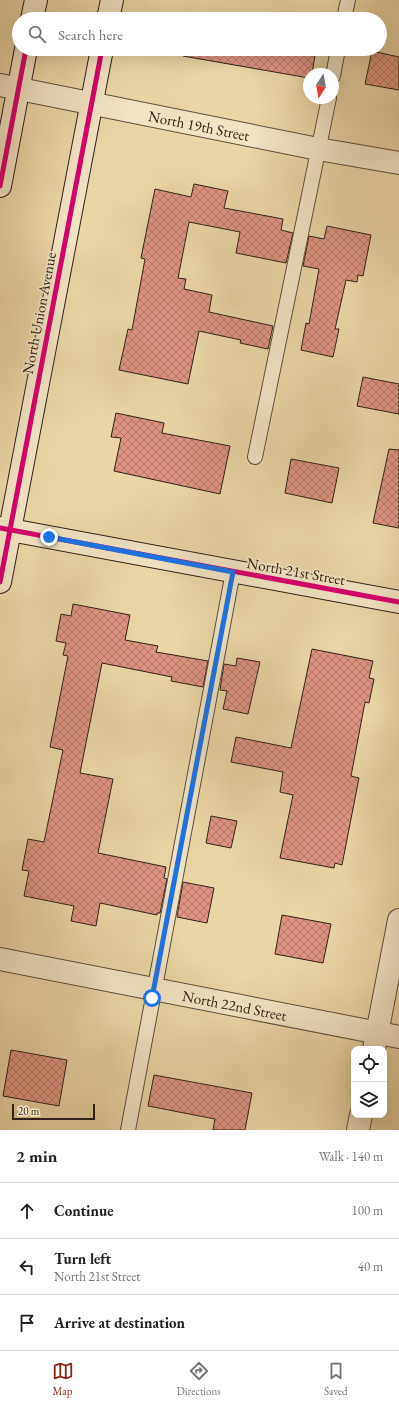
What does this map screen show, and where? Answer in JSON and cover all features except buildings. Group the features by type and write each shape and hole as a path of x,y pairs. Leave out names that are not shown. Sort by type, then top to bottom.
{"street":[{"path":"33,12 36,0"},
{"path":"109,12 112,0"},
{"path":"0,186 9,87 23,56"},
{"name":"North Union Avenue","path":"0,582 5,529 101,56"},
{"name":"North 19th Street","path":"9,87 92,102 318,149 399,163"},
{"name":"North 21st Street","path":"5,529 399,602"},
{"path":"376,1041 399,920"},
{"name":"North 22nd Street","path":"0,959 154,989 376,1041 399,1037"},
{"path":"358,1130 360,1118"}],"lane":[{"path":"345,12 348,0"},
{"path":"334,68 337,56"},
{"path":"255,457 328,104"},
{"path":"128,1130 233,572"}],"cycle path":[{"path":"0,186 25,56"},
{"path":"0,582 101,56"},
{"path":"0,528 399,602"}],"route":[{"path":"49,537 233,572 152,998"}]}
